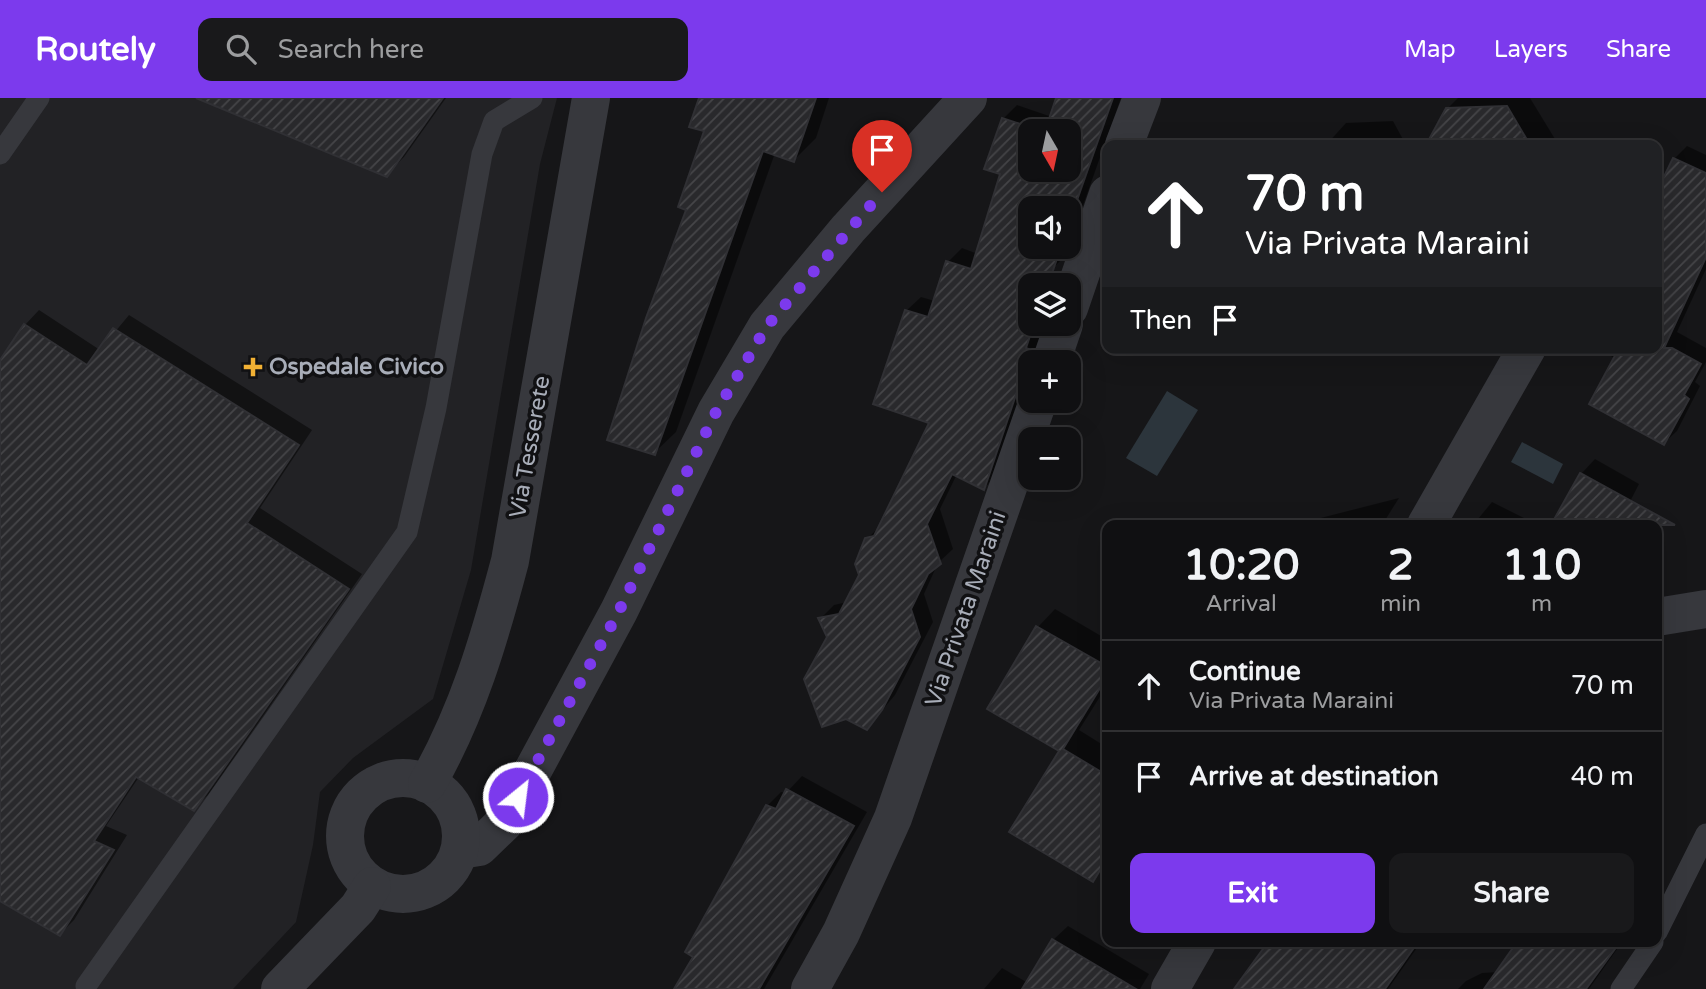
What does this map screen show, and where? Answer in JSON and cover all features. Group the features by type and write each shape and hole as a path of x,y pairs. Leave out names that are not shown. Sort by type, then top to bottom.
{"street":[{"path":"460,850 479,847 505,822 619,611 716,412 767,326 848,229 968,98"},
{"path":"1126,140 1142,98"},
{"name":"Via Tesserete","path":"427,783 462,719 491,633 510,561 585,99"},
{"path":"1081,273 1102,211"},
{"path":"1429,520 1524,354"},
{"name":"Via Privata Maraini","path":"810,989 841,933 893,818 1034,413"},
{"path":"1662,616 1706,609"},
{"path":"411,779 427,783 452,804 459,818 460,850 451,870 435,886 415,894 393,894 372,886 359,874 349,859 345,843 346,825 352,809 362,795 385,782 411,779"},
{"path":"280,989 358,908 372,886"},
{"path":"1172,986 1194,947"}],"lane":[{"path":"0,154 38,98"},
{"path":"86,986 407,532 436,408 482,154 494,121 532,98"},
{"path":"1662,922 1706,834"},
{"path":"1621,989 1650,947"}],"shaded area":[{"name":"Ospedale Civico","path":"0,98 557,98 540,164 471,570 433,699 353,758 320,792 313,845 296,922 233,989 0,989"},
{"path":"1167,391 1198,410 1157,476 1126,458"},
{"path":"1522,442 1563,464 1553,484 1511,462"}],"building":[{"path":"196,98 443,98 387,177"},
{"path":"699,98 816,98 794,162 763,151 655,455 607,440 646,318 686,210 678,207 704,131 689,127"},
{"path":"1056,98 1113,98 1079,196 1018,196 1018,259 1057,259 1052,273 1018,273 1018,336 1030,336 1026,348 1031,350 1018,350 1018,389 984,490 952,474 927,524 941,564 928,574 911,609 920,637 882,710 867,730 846,719 822,727 804,679 827,637 818,618 839,614 859,575 855,564 865,538 874,536 929,423 873,404 905,310 928,317 946,261 971,269 1000,174 984,169 1002,118 1018,123 1018,182 1082,182 1082,119 1049,119"},
{"path":"1507,106 1527,140 1429,140 1446,108"},
{"path":"1673,158 1706,173 1706,257 1664,348 1672,348 1701,364 1684,395 1689,399 1664,445 1589,404 1616,354 1662,354 1662,181"},
{"path":"24,324 87,365 113,328 299,445 247,523 349,589 194,811 136,777 94,841 114,850 60,936 0,901 0,360"},
{"path":"1580,473 1675,525 1662,525 1662,520 1554,520"},
{"path":"1036,626 1102,664 1102,685 1063,749 1102,772 1102,867 1093,882 1009,832 1059,751 987,709"},
{"path":"786,789 854,826 759,989 674,989 693,957 685,952 766,805 776,809"},
{"path":"1052,939 1136,989 1022,989"},
{"path":"1264,947 1414,947 1385,989 1234,989"},
{"path":"1513,947 1616,947 1586,989 1484,989"}],"place":[{"name":"Ospedale Civico","path":"253,367"}],"route":[{"path":"518,797 619,611 716,412 767,326 882,192"}]}
